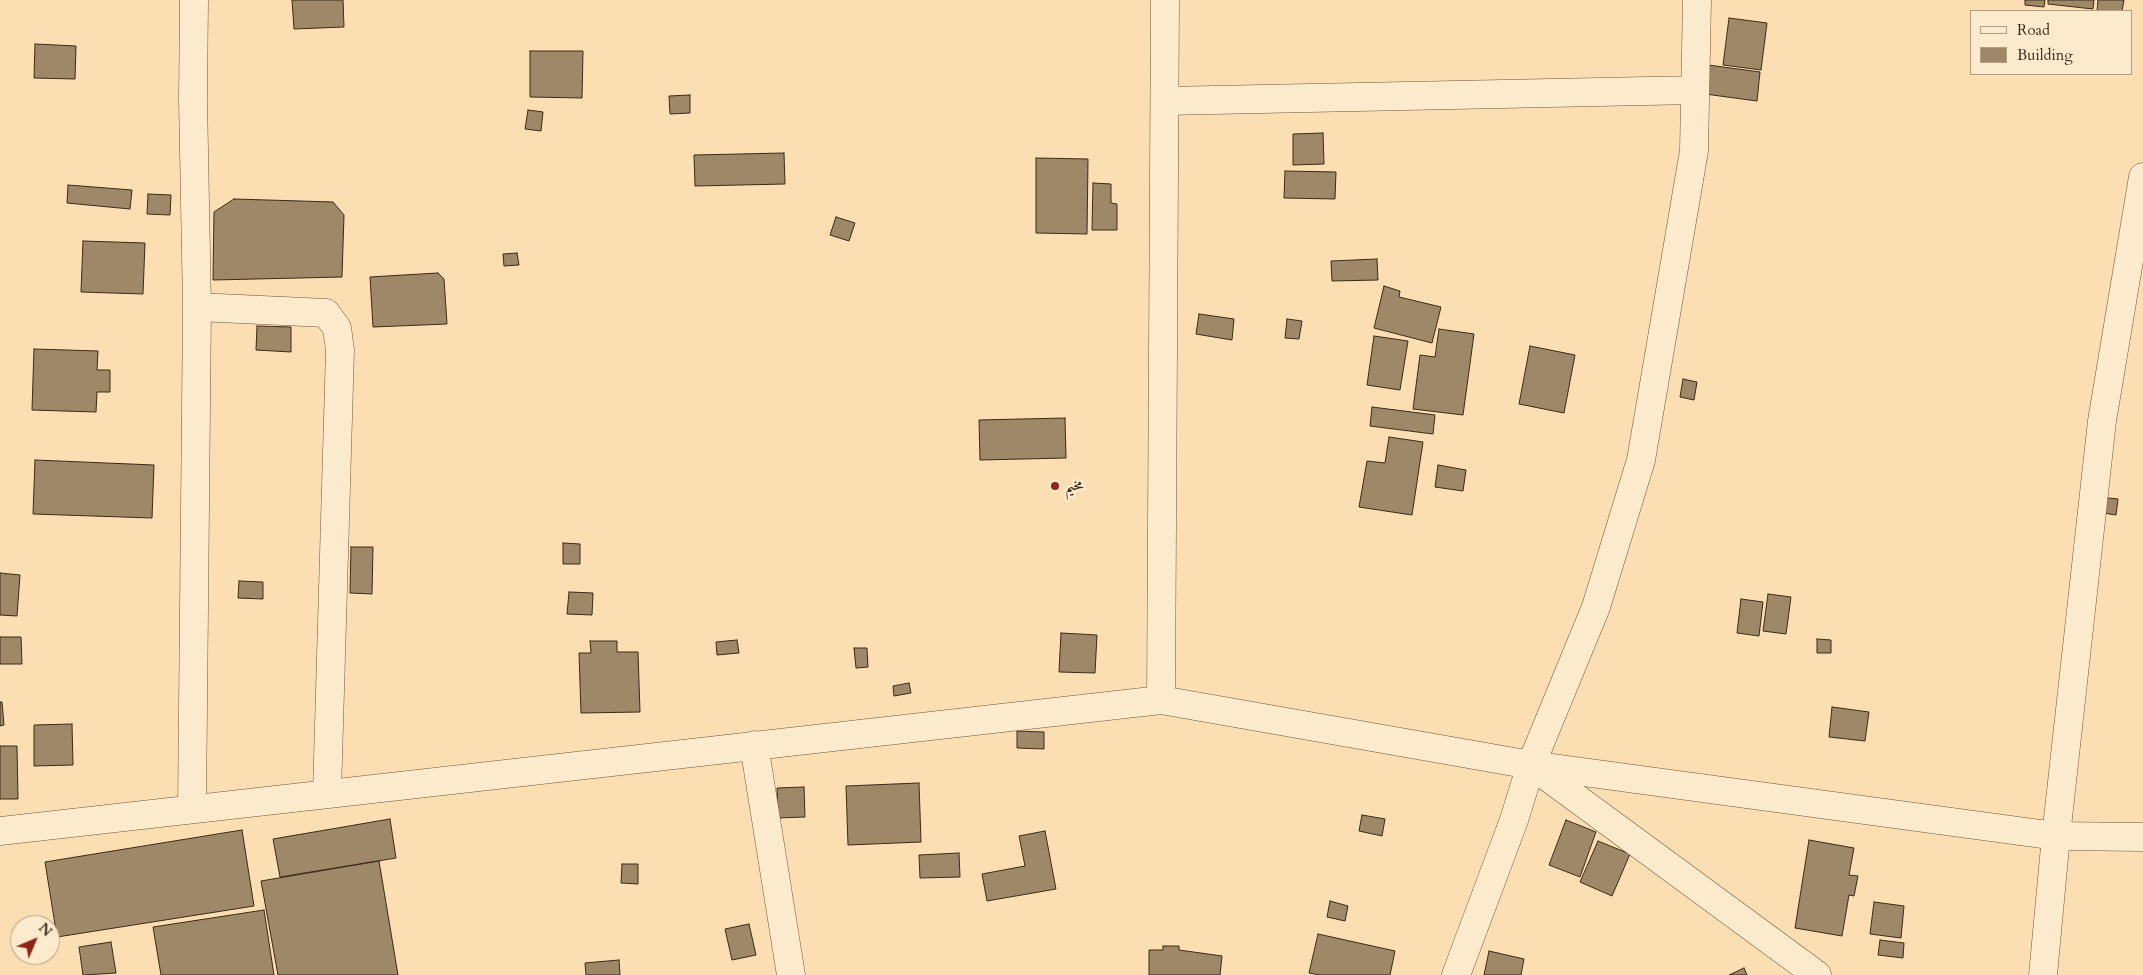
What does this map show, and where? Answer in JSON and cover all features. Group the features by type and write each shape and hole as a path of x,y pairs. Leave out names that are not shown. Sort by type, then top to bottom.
{"street":[{"path":"192,808 197,307 193,99 194,0"},
{"path":"1161,700 1166,101 1165,0"},
{"path":"1456,975 1514,820 1531,765 1596,607 1641,460 1694,151 1697,0"},
{"path":"1166,101 1695,90"},
{"path":"2043,975 2056,836 2102,421 2143,177"},
{"path":"197,307 326,313 337,328 340,350 327,793"},
{"path":"0,831 1161,700 1531,765 2056,836 2143,837"},
{"path":"754,745 791,975"},
{"path":"1531,765 1817,975"}],"building":[{"path":"292,0 343,0 344,27 294,29"},
{"path":"2025,0 2045,0 2044,7 2025,5"},
{"path":"2048,0 2094,0 2093,9 2048,4"},
{"path":"2098,0 2124,0 2122,10 2097,10"},
{"path":"1729,18 1767,23 1761,70 1723,65"},
{"path":"35,44 76,46 75,79 34,78"},
{"path":"530,51 583,51 582,98 530,97"},
{"path":"1708,65 1760,72 1757,101 1705,94"},
{"path":"690,95 690,113 670,114 669,96"},
{"path":"528,110 543,112 541,131 525,129"},
{"path":"1323,133 1324,164 1293,165 1293,134"},
{"path":"784,153 785,184 695,186 694,155"},
{"path":"1036,158 1088,159 1087,234 1036,233"},
{"path":"1285,171 1336,172 1335,199 1284,198"},
{"path":"1093,183 1111,184 1111,203 1117,204 1117,230 1092,230"},
{"path":"68,185 132,190 130,209 67,203"},
{"path":"148,194 171,195 170,215 147,214"},
{"path":"234,199 333,202 344,215 342,277 213,280 214,212"},
{"path":"836,217 855,223 849,241 830,235"},
{"path":"83,241 145,243 143,294 81,292"},
{"path":"517,253 519,265 504,266 503,254"},
{"path":"1377,259 1378,280 1332,281 1331,261"},
{"path":"438,273 444,279 447,324 373,327 370,277"},
{"path":"1384,286 1400,291 1399,297 1441,307 1432,343 1374,328"},
{"path":"1199,314 1234,319 1232,340 1196,334"},
{"path":"1287,319 1302,321 1299,339 1285,338"},
{"path":"257,326 291,327 291,352 256,350"},
{"path":"1439,329 1474,334 1463,415 1413,409 1420,355 1435,357"},
{"path":"1374,336 1408,341 1400,390 1367,385"},
{"path":"1530,346 1575,355 1564,413 1519,404"},
{"path":"34,349 98,351 97,370 110,370 110,392 97,392 96,412 32,410"},
{"path":"1683,379 1697,382 1694,400 1680,397"},
{"path":"1372,407 1435,415 1433,434 1370,426"},
{"path":"1065,418 1066,458 980,460 979,420"},
{"path":"1389,437 1423,442 1412,515 1359,507 1367,461 1385,463"},
{"path":"35,460 154,465 152,518 33,514"},
{"path":"1438,465 1466,470 1463,491 1435,487"},
{"path":"2099,497 2118,499 2116,515 2097,512"},
{"path":"563,543 580,544 580,564 563,564"},
{"path":"351,547 373,547 372,594 350,593"},
{"path":"0,573 20,575 17,616 0,615"},
{"path":"239,581 263,582 263,599 238,598"},
{"path":"569,592 593,593 592,615 567,614"},
{"path":"1768,594 1791,597 1786,634 1763,631"},
{"path":"1741,599 1763,602 1759,636 1737,633"},
{"path":"1061,633 1097,635 1095,673 1059,672"},
{"path":"0,637 21,637 22,664 0,664"},
{"path":"1817,639 1831,640 1831,653 1817,653"},
{"path":"737,640 739,653 717,655 716,642"},
{"path":"590,641 617,641 617,652 638,652 640,712 581,713 579,653 591,653"},
{"path":"854,648 867,648 868,667 856,668"},
{"path":"909,683 911,693 894,696 893,686"},
{"path":"0,702 2,702 4,725 0,726"},
{"path":"1832,707 1869,712 1865,741 1829,737"},
{"path":"72,724 73,765 34,766 34,725"},
{"path":"1017,731 1044,732 1044,749 1017,748"},
{"path":"0,746 17,746 18,799 0,799"},
{"path":"919,783 921,842 848,845 846,786"},
{"path":"804,787 805,817 778,818 777,788"},
{"path":"1362,815 1385,819 1382,836 1359,831"},
{"path":"390,819 396,858 280,877 273,839"},
{"path":"1566,820 1596,832 1580,877 1549,865"},
{"path":"242,830 254,906 60,937 60,915 53,915 45,862"},
{"path":"1045,831 1056,889 987,901 982,874 1025,866 1019,836"},
{"path":"1809,840 1854,848 1849,875 1858,876 1854,896 1849,895 1842,936 1795,928"},
{"path":"1598,841 1630,854 1612,896 1580,882"},
{"path":"959,853 960,877 920,878 919,855"},
{"path":"379,861 398,975 278,975 261,881"},
{"path":"622,864 638,864 638,884 621,883"},
{"path":"1330,901 1348,906 1345,921 1327,917"},
{"path":"1874,902 1904,906 1901,938 1870,934"},
{"path":"264,910 274,975 161,975 153,927"},
{"path":"749,924 756,955 732,960 725,929"},
{"path":"1318,934 1395,951 1390,975 1320,975 1309,973"},
{"path":"1880,940 1904,943 1903,958 1878,955"},
{"path":"111,942 116,973 83,975 79,947"},
{"path":"1163,946 1179,946 1179,950 1222,956 1220,975 1149,975 1149,950 1163,950"},
{"path":"1489,951 1524,959 1521,975 1484,975"},
{"path":"619,960 620,975 586,975 585,963"},
{"path":"1744,968 1747,975 1729,975"}],"place":[{"name":"مخيم","path":"1055,486"}]}
